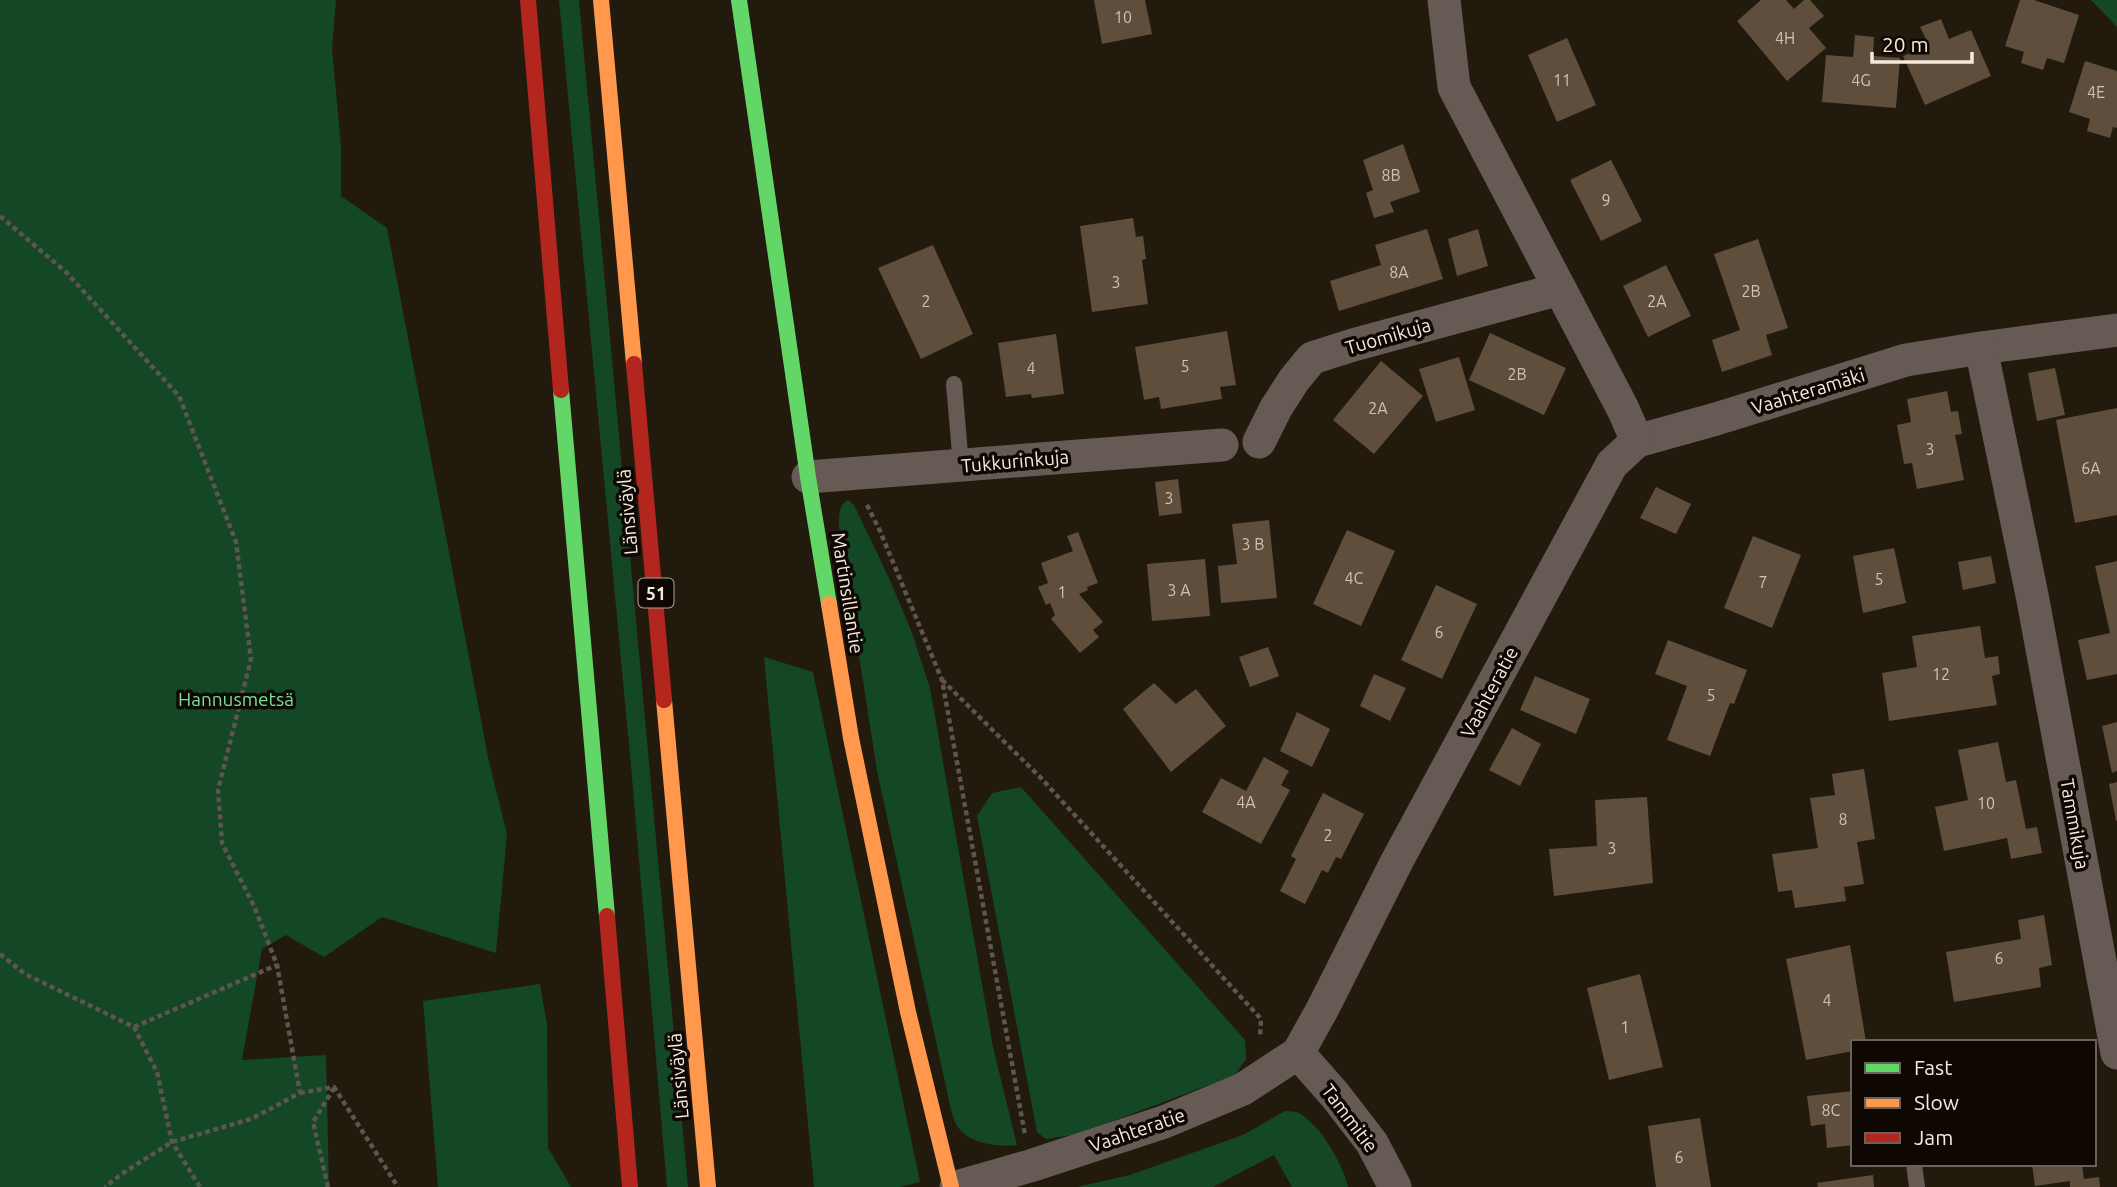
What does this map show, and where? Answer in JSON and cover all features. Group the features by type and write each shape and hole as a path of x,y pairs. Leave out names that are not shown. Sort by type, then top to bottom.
{"main road":[{"path":"528,0 630,1187"},
{"name":"Länsiväylä","path":"601,0 708,1187"},
{"name":"Martinsillantie","path":"739,0 808,477 851,738 908,1012 953,1187"}],"street":[{"path":"1444,0 1454,86 1623,409 1637,441"},
{"name":"Tuomikuja","path":"1259,442 1282,399 1312,358 1560,289"},
{"name":"Vaahteramäki","path":"1637,441 1906,360 2117,330"},
{"name":"Tammikuja","path":"1981,348 2032,595 2117,1053"},
{"name":"Vaahteratie","path":"953,1187 1031,1166 1164,1122 1244,1089 1298,1053 1397,860 1612,464 1637,441"},
{"name":"Tukkurinkuja","path":"808,477 1222,444"},
{"name":"Tammitie","path":"1298,1053 1372,1143 1395,1187"}],"lane":[{"path":"954,384 961,465"},
{"path":"1914,1166 1917,1187"}],"path":[{"path":"0,216 66,272 179,396 236,542 250,659 218,790 222,843 254,906 277,965 300,1093"},
{"path":"851,474 880,531 942,680 1031,1166"},
{"path":"942,680 1040,778 1261,1019 1259,1055 1268,1072"},
{"path":"0,954 25,974 134,1027 157,1072 172,1142 200,1187"},
{"path":"134,1027 277,965"},
{"path":"105,1187 123,1172 172,1142 251,1119 300,1093 334,1087"},
{"path":"328,1187 313,1122 334,1087"},
{"path":"334,1087 398,1187"}],"green space":[{"name":"Hannusmetsä","path":"0,0 336,0 332,49 341,146 341,196 387,228 489,762 507,834 496,953 382,917 324,957 286,935 262,949 242,1060 326,1055 329,1187 0,1187"},
{"path":"559,0 579,0 688,1187 667,1187 631,766"},
{"path":"2091,0 2117,0 2117,27"},
{"path":"848,500 854,505 889,578 911,630 930,688 993,1047 1017,1145 991,1145 967,1136 956,1124 951,1110 877,771 839,526 841,508"},
{"path":"764,657 813,672 920,1182 900,1187 814,1187"},
{"path":"1021,787 1245,1040 1246,1059 1235,1075 1079,1134 1046,1139 1037,1132 977,816 992,793"},
{"path":"540,984 547,1024 548,1148 571,1187 438,1187 423,1001"},
{"path":"1285,1111 1297,1112 1314,1125 1335,1156 1348,1187 1292,1187 1274,1155 1213,1187 1077,1187 1130,1175 1243,1135"}],"building":[{"path":"1094,0 1145,0 1152,34 1102,44"},
{"path":"1761,0 1786,0 1794,9 1804,0 1810,0 1824,16 1809,28 1826,48 1787,81 1737,21"},
{"path":"2020,0 2034,0 2079,15 2064,63 2047,58 2043,70 2021,63 2024,52 2005,46"},
{"path":"1941,19 1949,39 1971,30 1991,76 1925,105 1903,56 1929,45 1920,27"},
{"path":"1855,35 1874,37 1873,56 1900,58 1896,108 1822,102 1826,55 1853,57"},
{"path":"1567,38 1596,105 1557,122 1528,55"},
{"path":"2085,61 2117,71 2117,128 2113,127 2110,138 2087,131 2090,119 2069,112"},
{"path":"1403,144 1420,192 1390,202 1394,212 1374,218 1366,193 1373,190 1363,160"},
{"path":"1611,160 1642,221 1601,241 1570,180"},
{"path":"1133,218 1136,237 1143,236 1146,259 1142,260 1148,304 1092,312 1080,226"},
{"path":"1427,229 1443,279 1339,311 1330,281 1381,265 1375,245"},
{"path":"1478,229 1488,266 1457,276 1448,239"},
{"path":"1758,239 1788,328 1766,335 1772,355 1722,372 1712,340 1740,330 1714,254"},
{"path":"933,245 973,334 921,359 878,268"},
{"path":"1666,265 1691,316 1648,337 1623,286"},
{"path":"1227,331 1236,385 1220,387 1222,399 1161,409 1159,397 1144,400 1135,347"},
{"path":"1490,333 1566,368 1544,415 1469,380"},
{"path":"1056,334 1064,394 1032,398 1031,394 1006,397 998,343"},
{"path":"1459,357 1475,410 1436,422 1419,369"},
{"path":"1381,361 1423,396 1374,454 1333,420"},
{"path":"2055,368 2065,415 2037,421 2028,373"},
{"path":"1947,391 1951,412 1958,411 1962,434 1955,435 1964,480 1917,489 1912,463 1904,464 1897,425 1911,422 1907,399"},
{"path":"2117,408 2117,515 2075,523 2056,420"},
{"path":"1178,479 1182,513 1159,516 1155,482"},
{"path":"1656,487 1691,504 1676,534 1640,518"},
{"path":"1269,520 1277,598 1221,603 1218,566 1237,564 1232,524"},
{"path":"1347,530 1395,551 1361,626 1313,604"},
{"path":"1078,532 1098,583 1079,594 1103,622 1093,630 1099,637 1080,653 1051,619 1055,615 1050,603 1046,605 1038,587 1048,583 1041,563 1073,551 1067,536"},
{"path":"1753,536 1801,555 1772,628 1724,608"},
{"path":"1894,548 1906,603 1863,613 1853,556"},
{"path":"1991,556 1996,583 1963,590 1958,562"},
{"path":"1205,559 1210,616 1152,621 1147,564"},
{"path":"2117,561 2117,674 2087,680 2078,640 2110,633 2095,566"},
{"path":"1436,585 1477,604 1442,679 1401,660"},
{"path":"1980,626 1985,658 1998,656 2000,674 1992,676 1997,705 1889,721 1882,673 1917,667 1912,636"},
{"path":"1668,640 1747,670 1734,704 1730,703 1710,756 1667,740 1687,686 1655,674"},
{"path":"1268,647 1279,676 1250,687 1239,657"},
{"path":"1374,674 1406,688 1390,721 1360,706"},
{"path":"1535,676 1590,699 1576,734 1520,710"},
{"path":"1154,683 1176,704 1196,689 1226,726 1171,772 1123,709"},
{"path":"1297,712 1330,729 1312,767 1280,751"},
{"path":"2117,722 2117,771 2112,773 2102,726"},
{"path":"1512,728 1541,744 1520,786 1489,770"},
{"path":"1998,742 2006,782 2016,780 2026,829 2037,827 2042,853 2011,859 2007,838 1944,851 1935,807 1968,800 1958,750"},
{"path":"1264,757 1289,771 1281,785 1290,790 1261,844 1202,812 1221,778 1246,791"},
{"path":"1864,769 1875,839 1857,842 1864,884 1844,887 1846,901 1795,908 1792,890 1778,892 1772,854 1818,848 1810,798 1835,795 1832,774"},
{"path":"2117,782 2117,820 2116,821 2109,784"},
{"path":"1323,793 1364,814 1341,859 1336,857 1328,873 1322,870 1305,904 1280,891 1296,859 1291,856"},
{"path":"1647,797 1653,883 1554,896 1549,849 1597,846 1595,800"},
{"path":"2044,915 2052,965 2039,968 2041,987 1954,1002 1946,952 2021,939 2018,920"},
{"path":"1850,945 1866,1040 1851,1040 1851,1051 1806,1060 1786,959"},
{"path":"1640,974 1663,1067 1609,1080 1587,988"},
{"path":"1851,1091 1851,1145 1827,1148 1825,1124 1811,1126 1807,1096"},
{"path":"1700,1118 1711,1187 1656,1187 1648,1126"},
{"path":"2032,1166 2082,1166 2084,1179 2099,1177 2100,1187 2070,1187 2070,1181 2035,1186"},
{"path":"1873,1175 1874,1187 1818,1187 1817,1183"}],"traffic: fast":[{"path":"739,0 829,604"},
{"path":"561,390 607,916"}],"traffic: slow":[{"path":"601,0 634,364"},
{"path":"829,604 851,738 908,1012 951,1187"},
{"path":"664,700 708,1187"}],"traffic: jam":[{"path":"528,0 561,390"},
{"path":"634,364 664,700"},
{"path":"607,916 630,1187"}]}
